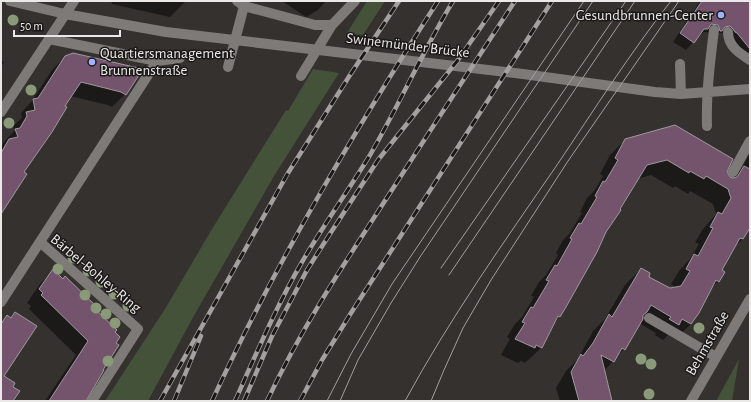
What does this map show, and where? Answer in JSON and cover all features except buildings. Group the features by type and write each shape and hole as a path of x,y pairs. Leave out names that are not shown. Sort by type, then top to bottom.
{"street":[{"name":"Swinemünder Brücke","path":"10,1 65,14 166,32 523,74 645,91 681,94 750,89"},
{"path":"1,112 74,1"},
{"path":"300,76 332,25 353,5 355,1"},
{"path":"228,67 241,3 315,25 332,25"},
{"path":"707,126 710,57 714,30"},
{"path":"728,32 728,38 735,49 750,60"},
{"path":"49,39 157,62 180,58"},
{"path":"40,242 157,62"},
{"path":"680,64 681,94"},
{"path":"733,172 750,142"},
{"name":"Bärbel-Bohley-Ring","path":"1,302 40,242 138,329 92,401"},
{"name":"Behmstraße","path":"691,401 750,299"},
{"path":"649,318 716,356"}],"green space":[{"path":"367,1 385,1 363,35 347,33"},
{"path":"313,69 339,73 274,176 191,321 148,401 105,401 165,309 212,229 286,110 288,111"},
{"path":"739,359 732,401 716,401"}],"tram line":[{"path":"327,401 351,354 392,284 584,1"},
{"path":"340,401 358,360 420,257 593,1"},
{"path":"441,268 626,1"},
{"path":"449,275 635,1"},
{"path":"405,401 440,340 478,281 627,61 671,1"},
{"path":"431,401 463,328 491,280 568,161 679,1"}],"railway":[{"path":"160,401 288,173 399,1"},
{"path":"212,401 263,298 318,197 377,98 438,1"},
{"path":"235,401 267,331 302,262 370,155 431,39 453,1"},
{"path":"244,401 272,336 307,270 326,240 378,160 458,60 499,1"},
{"path":"267,401 292,351 334,280 515,1"},
{"path":"300,401 322,360 351,313 552,1"},
{"path":"174,401 201,336"}],"place":[{"name":"Gesundbrunnen-Center","path":"721,15"},
{"name":"Quartiersmanagement Brunnenstraße","path":"92,62"}]}
